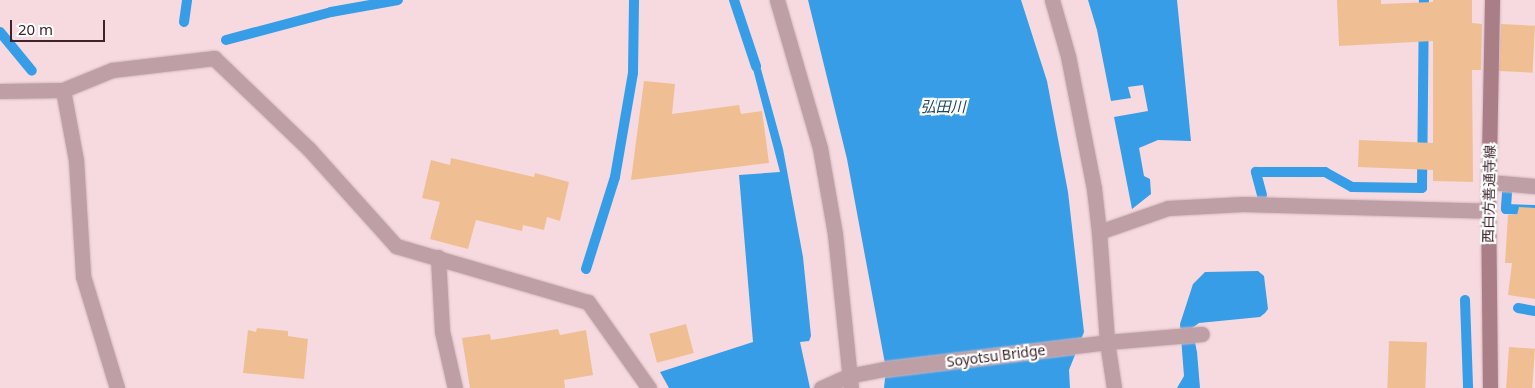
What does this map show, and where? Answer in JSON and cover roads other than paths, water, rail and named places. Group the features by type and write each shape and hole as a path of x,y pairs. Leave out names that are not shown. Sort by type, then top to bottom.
{"main road":[{"name":"西白方善通寺線","path":"1490,388 1488,211 1492,0"}],"street":[{"path":"777,0 804,87 823,164 835,234 850,382"},
{"path":"1052,0 1068,56 1083,128 1100,232 1107,342 1114,388"},
{"path":"0,91 63,90 112,70 214,58 309,149 396,246 588,302 649,388"},
{"path":"63,90 76,160 83,276 116,388"},
{"path":"1489,182 1535,186"},
{"path":"1100,232 1168,208 1243,204 1488,211"},
{"path":"438,257 442,331 455,388"},
{"name":"Soyotsu Bridge","path":"821,388 850,382 885,369 1107,342 1202,334"}],"water":[{"name":"弘田川","path":"808,0 1021,0 1047,81 1068,192 1084,332 1069,370 1070,388 884,388 886,369 847,159"},
{"path":"1088,0 1177,0 1191,141 1158,140 1139,148 1144,176 1150,179 1151,194 1132,209 1114,117 1148,111 1143,85 1128,87 1131,98 1111,101 1097,30"},
{"path":"756,66 761,69 783,149 803,257 811,336 809,341 800,342 810,388 669,388 660,372 753,342 739,175 780,172 753,69"},
{"path":"1258,271 1264,276 1268,309 1260,317 1199,323 1192,328 1197,352 1200,388 1177,388 1184,376 1180,324 1193,284 1205,272"}],"waterway":[{"path":"184,22 187,0"},
{"path":"226,40 331,12 398,0"},
{"path":"586,269 615,177 633,73 634,0"},
{"path":"734,0 756,66"},
{"path":"1262,195 1256,172 1325,172 1352,187 1422,188 1424,0"},
{"path":"0,32 32,71"},
{"path":"1507,193 1506,209 1535,210"},
{"path":"1465,300 1468,388"},
{"path":"1518,308 1535,311"}]}
